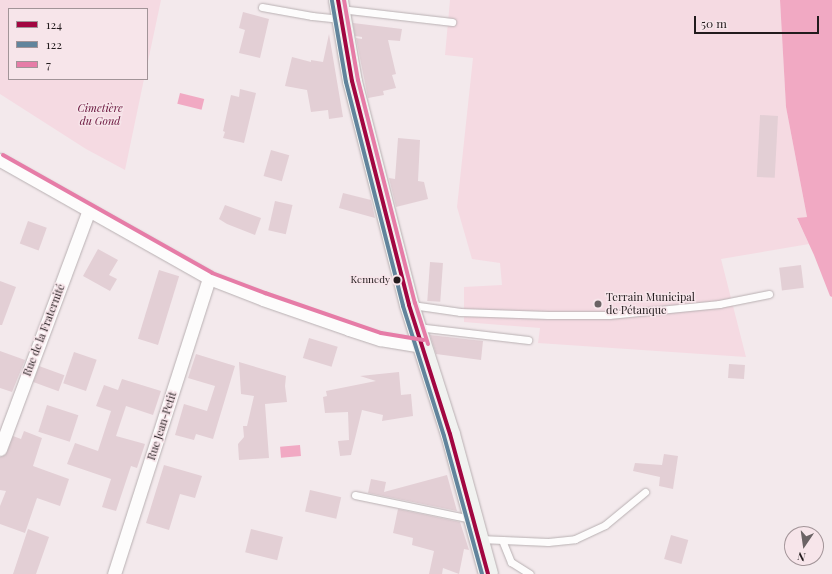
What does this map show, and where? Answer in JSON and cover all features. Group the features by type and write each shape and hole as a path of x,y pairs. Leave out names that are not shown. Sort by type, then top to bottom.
{"main road":[{"path":"340,9 352,81 410,305 450,434 488,574"}],"street":[{"path":"0,160 209,278 263,300 380,339 422,346"},
{"name":"Rue de la Fraternité","path":"0,449 89,210"},
{"name":"Rue Jean-Petit","path":"114,574 209,278"}],"lane":[{"path":"262,7 312,16 340,9 452,22"},
{"path":"410,305 460,312 548,316 609,315 719,304 769,294"},
{"path":"416,327 528,340"},
{"path":"478,538 548,542 575,539 605,525 645,492"},
{"path":"355,495 473,519"},
{"path":"502,540 511,562 530,574"}],"green space":[{"name":"Cimetière du Gond","path":"0,0 161,0 148,61 148,8 8,8 8,80 144,80 125,170 86,149 0,94"},
{"path":"450,0 780,0 786,107 807,217 797,219 809,244 721,259 746,357 538,343 540,328 464,322 464,287 502,285 500,263 472,259 457,207 473,58 445,55"}],"shaded area":[{"path":"780,0 832,0 832,297 830,296 814,255 797,218 807,217 786,107"},
{"path":"180,93 204,99 202,110 177,104"},
{"path":"300,445 301,456 281,458 280,447"}],"building":[{"path":"243,12 269,19 260,58 239,53 245,30 239,28"},
{"path":"353,23 402,29 400,41 388,40 396,74 392,75 396,88 383,91 384,95 368,98 356,38 362,39 362,37 355,36"},
{"path":"329,34 343,117 329,119 328,110 311,112 307,90 285,86 292,57 311,62 311,60 323,62"},
{"path":"240,89 256,93 244,143 223,138 225,132 223,131 231,95 239,97"},
{"path":"760,115 778,116 775,178 757,177"},
{"path":"398,138 420,140 418,181 424,182 428,199 396,207 389,178 395,179"},
{"path":"271,150 289,155 282,181 264,176"},
{"path":"343,193 371,200 375,218 339,208"},
{"path":"275,201 293,205 286,234 268,230"},
{"path":"225,205 261,218 255,235 227,224 219,219"},
{"path":"28,221 47,228 39,250 20,244"},
{"path":"98,249 118,260 109,275 117,279 110,291 83,276"},
{"path":"430,262 443,263 440,302 427,301"},
{"path":"801,265 804,288 782,291 779,268"},
{"path":"159,270 179,276 158,345 138,339"},
{"path":"0,281 16,287 2,325 0,325"},
{"path":"430,335 483,341 481,360 436,354"},
{"path":"309,338 338,347 332,367 303,358"},
{"path":"0,351 25,360 12,392 0,388"},
{"path":"74,352 97,360 86,391 63,383"},
{"path":"196,354 235,366 213,439 196,434 194,440 175,435 184,404 207,411 215,386 188,378"},
{"path":"239,362 286,376 285,386 287,402 265,404 269,458 239,460 238,444 244,437 243,426 247,426 254,396 241,394"},
{"path":"729,364 745,365 744,379 728,378"},
{"path":"39,366 64,375 59,391 33,382"},
{"path":"399,372 401,395 411,394 413,416 382,421 383,415 362,410 351,455 340,456 338,441 349,440 348,412 325,413 323,397 327,396 326,391 376,381 360,376"},
{"path":"122,379 161,391 153,415 126,406 116,436 145,444 137,468 131,466 116,511 102,507 111,479 67,464 75,443 98,451 111,411 96,406 104,385 118,390"},
{"path":"47,405 78,415 70,442 38,432"},
{"path":"24,431 42,438 33,466 69,479 60,506 37,498 25,533 0,524 0,506 6,491 0,490 0,457 7,452 13,436 21,439"},
{"path":"664,454 678,456 673,489 659,486 660,477 633,471 635,463 662,465"},
{"path":"164,465 202,476 195,498 180,494 169,530 146,523"},
{"path":"447,475 457,511 368,493 371,479 386,482 384,492"},
{"path":"310,490 341,497 336,519 305,511"},
{"path":"398,509 460,522 469,550 464,549 459,574 443,568 442,574 429,574 434,551 412,545 413,538 393,533"},
{"path":"28,529 49,537 36,574 13,574"},
{"path":"251,529 283,537 277,560 245,552"},
{"path":"671,535 688,540 681,564 664,559"}],"transit line":[{"name":"124","path":"338,0 352,81 409,305 450,434 488,574"},
{"name":"7","path":"344,0 358,80 415,303 428,344"},
{"name":"122","path":"332,1 346,82 403,306 444,436 482,574"},
{"name":"7","path":"3,155 212,273 381,333 423,340"}],"place":[{"name":"Kennedy","path":"397,280"},
{"name":"Terrain Municipal de Pétanque","path":"598,304"}]}
